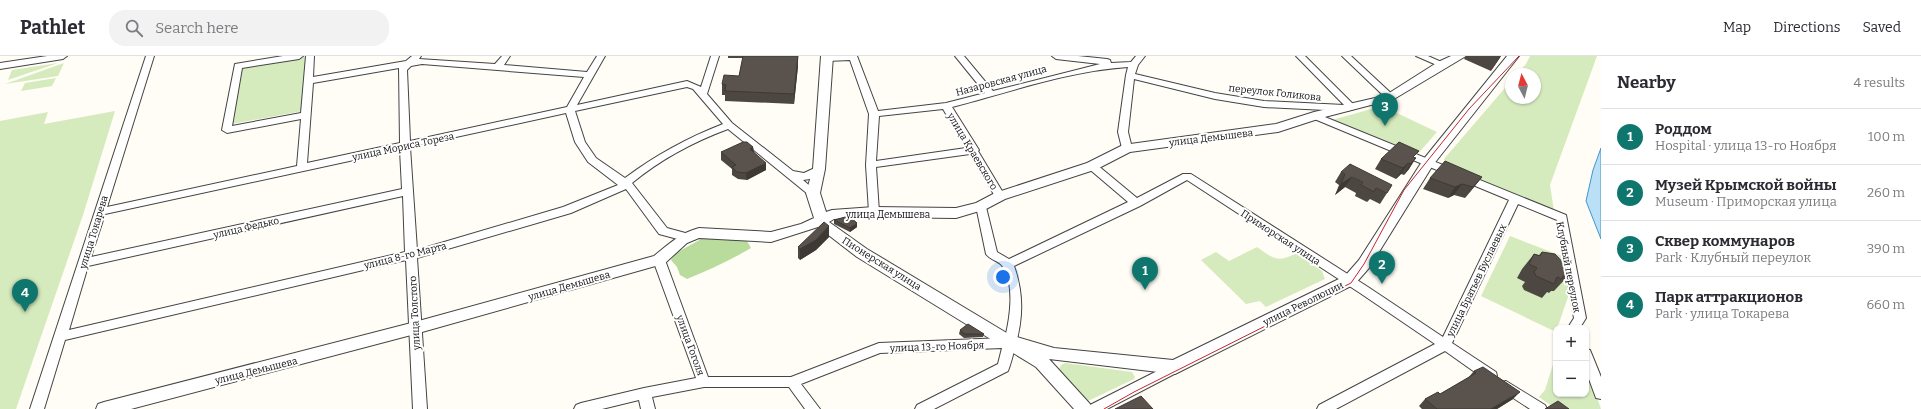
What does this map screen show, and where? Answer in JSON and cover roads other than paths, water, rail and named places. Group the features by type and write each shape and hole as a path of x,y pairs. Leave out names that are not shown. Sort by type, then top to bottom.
{"street":[{"path":"0,66 63,56"},
{"name":"улица Токарева","path":"37,409 62,336 99,212 150,56"},
{"path":"299,56 238,66 227,130 305,115"},
{"path":"302,167 310,56"},
{"path":"498,67 506,56"},
{"path":"601,56 573,103 570,111 580,142 592,160 626,184 663,231 684,238"},
{"path":"715,56 703,94 729,125 813,193 818,170 827,57 857,57 874,114 872,165 874,212"},
{"path":"959,56 990,93"},
{"path":"1056,56 1134,64"},
{"path":"1127,148 1123,132 1130,75 1134,64 1141,56"},
{"path":"1300,56 1349,107"},
{"path":"1346,56 1390,97"},
{"path":"1420,56 1442,64"},
{"name":"улица Демышева","path":"104,409 415,328 659,260 684,238 699,233 771,237 806,227 832,215 874,212 941,214 980,206 1000,196 1092,166 1127,148 1278,128 1312,117 1390,97 1442,64 1460,56"},
{"name":"улица Революции","path":"1095,409 1175,367 1350,280 1364,264 1428,163 1513,56"},
{"path":"308,81 415,59 590,75"},
{"name":"улица Толстого","path":"415,59 404,66 403,70 404,145 412,255 420,409"},
{"name":"Назаровская улица","path":"874,114 946,106 990,93 1103,66 1134,64"},
{"name":"переулок Голикова","path":"1130,75 1215,96 1264,104 1349,107"},
{"name":"улица Мориса Тореза","path":"99,212 404,145 570,111 686,84 696,87 703,94"},
{"name":"улица Краевского","path":"946,106 974,150 1000,196"},
{"path":"1299,106 1308,111 1312,117"},
{"name":"Клубный переулок","path":"1312,117 1562,218 1578,323"},
{"name":"улица 8-го Марта","path":"62,336 412,255 567,210 622,187 665,154 700,136 729,125"},
{"path":"872,165 974,150"},
{"path":"1092,166 1136,203"},
{"path":"788,173 806,177 818,170"},
{"name":"Приморская улица","path":"1008,264 1136,203 1187,176 1350,280 1445,345 1531,407"},
{"name":"улица Федько","path":"84,263 408,191"},
{"name":"Пионерская улица","path":"813,193 824,226 862,253 1011,341 1048,358 1084,409"},
{"name":"улица Братьев Буслаевых","path":"1324,409 1445,345 1515,199"},
{"path":"922,409 1003,366 1011,341 1015,324 1016,293 1008,264 992,254 980,206"},
{"name":"улица Гоголя","path":"644,393 704,382 659,260"},
{"name":"улица 13-го Ноября","path":"704,382 792,382 879,348 999,344 1011,341"},
{"path":"1048,358 1175,367"},
{"path":"1589,361 1601,394"},
{"path":"792,382 813,409"},
{"path":"581,409 644,393 648,409"}],"water":[{"path":"1601,148 1601,239 1586,201 1593,170"}],"tram line":[{"path":"1104,409 1134,392 1351,283 1364,264 1404,190 1469,109 1519,56"}],"place":[{"name":"Сквер коммунаров","path":"1385,126"},
{"name":"Музей Крымской войны","path":"1382,284"},
{"name":"Роддом","path":"1145,290"},
{"name":"Парк аттракционов","path":"25,312"}]}
